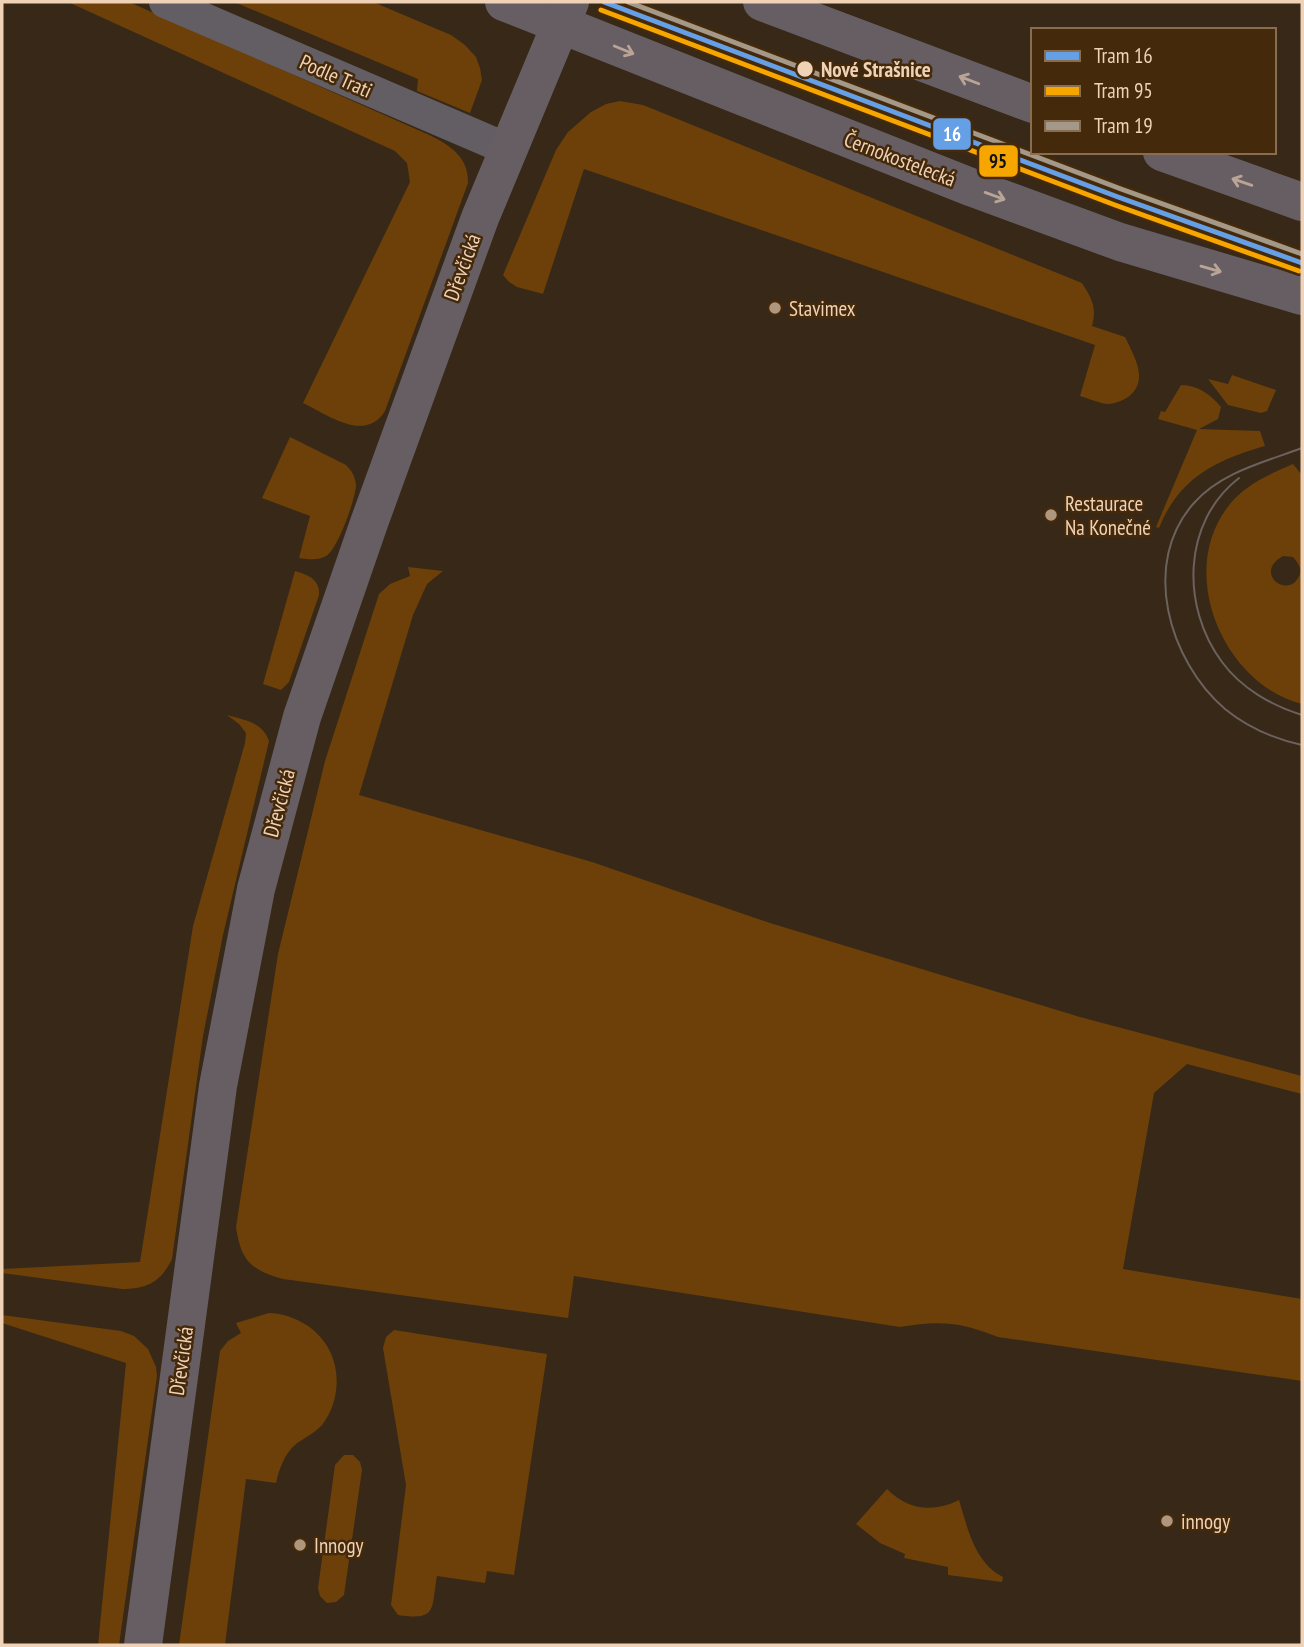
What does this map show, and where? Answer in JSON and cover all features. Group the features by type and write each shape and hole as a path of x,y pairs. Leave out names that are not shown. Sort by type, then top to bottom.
{"main road":[{"name":"Černokostelecká","path":"504,2 565,13 986,193 1120,242 1302,296"},
{"path":"762,2 1031,103"},
{"name":"Dřevčická","path":"143,1645 218,1086 256,890 307,704 388,471 507,149 565,13"},
{"path":"1168,154 1302,202"}],"street":[{"name":"Podle Trati","path":"165,2 507,149"}],"shaded area":[{"path":"68,2 129,2 427,134 442,142 461,158 468,183 385,411 377,420 367,425 346,424 303,403 410,182 407,163 395,151"},
{"path":"234,2 373,2 451,35 476,57 480,68 482,80 470,113 417,91 418,79"},
{"path":"620,101 643,105 1082,283 1093,303 1092,326 1125,337 1129,344 1138,368 1135,391 1123,400 1110,404 1080,396 1095,345 584,169 543,294 517,287 503,275 556,150 568,132 591,112 606,104"},
{"path":"1232,375 1276,390 1267,411 1261,413 1228,405 1208,379 1228,384"},
{"path":"1181,385 1204,392 1221,407 1218,419 1199,429 1260,431 1265,446 1215,465 1188,484 1167,511 1159,528 1156,527 1197,430 1158,419"},
{"path":"290,437 346,465 355,479 353,501 345,524 330,552 320,559 299,558 310,516 262,498"},
{"path":"1293,464 1302,475 1302,704 1274,692 1250,674 1230,650 1216,622 1208,591 1207,561 1214,531 1230,504 1251,485","holes":["1283,556 1293,557 1300,567 1298,578 1287,585 1275,581 1271,569 1275,563"]},
{"path":"408,567 443,571 427,584 413,615 359,795 592,862 770,923 1080,1017 1302,1076 1302,1094 1187,1064 1154,1093 1123,1269 1302,1299 1302,1381 998,1337 973,1328 950,1324 900,1327 574,1276 568,1318 283,1279 262,1272 249,1262 241,1248 236,1227 278,954 325,761 379,594 390,584 410,576"},
{"path":"295,571 315,581 319,595 289,682 281,690 263,684"},
{"path":"227,715 258,726 269,741 223,935 203,1036 172,1259 158,1279 146,1286 131,1289 2,1273 2,1269 140,1262 193,926 245,743 246,733"},
{"path":"269,1313 301,1322 325,1343 336,1373 335,1395 322,1425 289,1452 276,1483 246,1479 225,1645 179,1645 220,1351 228,1341 241,1333 236,1323"},
{"path":"2,1315 121,1331 134,1336 148,1349 156,1367 157,1376 119,1645 98,1645 126,1363 2,1323"},
{"path":"394,1330 547,1354 514,1575 487,1571 485,1583 437,1576 433,1604 426,1614 420,1616 398,1615 391,1605 406,1485 383,1348 386,1337"},
{"path":"344,1455 353,1455 360,1462 362,1470 344,1595 336,1602 327,1603 320,1596 318,1588 335,1465"},
{"path":"887,1489 903,1501 921,1507 940,1507 959,1500 979,1554 993,1571 1003,1577 1002,1582 948,1575 948,1567 904,1558 905,1554 880,1543 856,1524"}],"tram line":[{"name":"16","path":"604,2 1118,197 1302,263"},
{"name":"19","path":"628,2 1121,189 1302,254"},
{"name":"95","path":"601,10 1115,205 1299,271"},
{"path":"1302,448 1244,469 1205,492 1178,527 1168,554 1165,582 1168,610 1176,639 1205,689 1225,709 1252,727 1302,745"},
{"path":"1239,478 1220,496 1198,541 1194,591 1199,616 1222,662 1238,680 1269,701 1302,715"}],"place":[{"name":"Nové Strašnice","path":"805,69"},
{"name":"Stavimex","path":"775,308"},
{"name":"Restaurace Na Konečné","path":"1051,515"},
{"name":"innogy","path":"1167,1521"},
{"name":"Innogy","path":"300,1545"}]}
